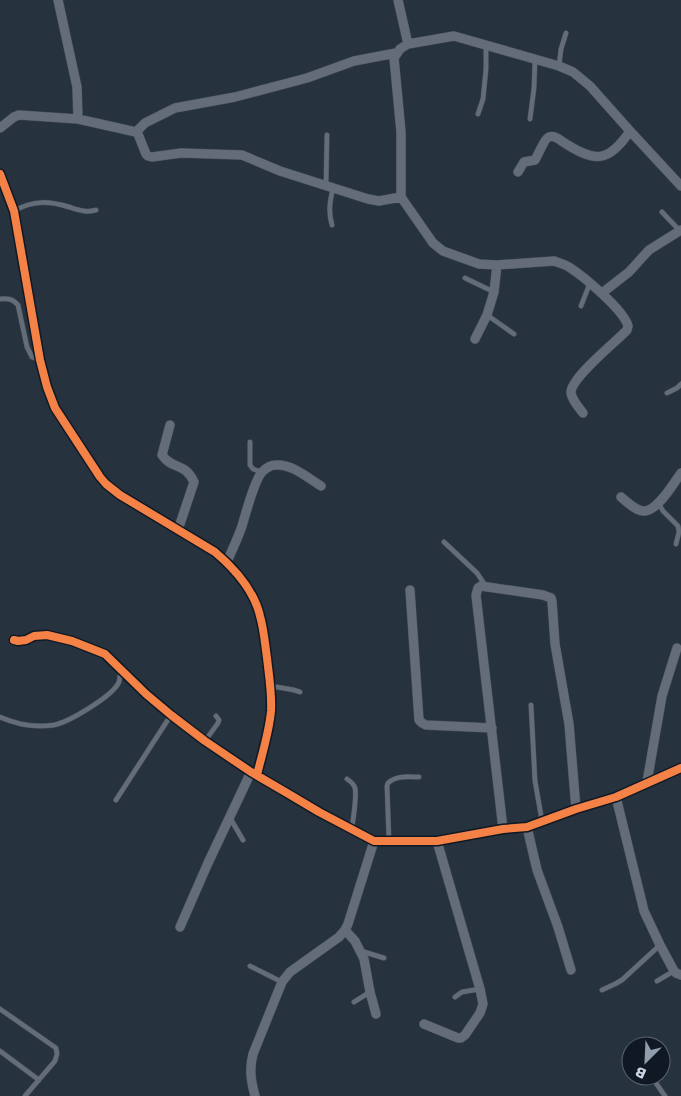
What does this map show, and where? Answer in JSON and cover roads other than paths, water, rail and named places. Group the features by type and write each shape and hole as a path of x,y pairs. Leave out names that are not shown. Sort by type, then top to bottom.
{"street":[{"path":"58,0 77,87 78,119"},
{"path":"398,0 408,44"},
{"path":"136,132 145,123 175,108 235,97 307,78 354,61 396,53 408,44 454,36 573,72 583,79 681,186"},
{"path":"396,53 394,58 401,132 401,197 433,243 443,252 480,264 560,263 590,282 624,317 628,326 627,330 578,378 572,388 571,395 583,413"},
{"path":"0,128 14,117 20,115 78,119 136,132 146,154 152,157 181,153 242,155 280,171 368,199 379,201 401,197"},
{"path":"518,172 524,162 535,160 545,140 550,136 557,137 580,153 598,157 606,156 614,151 624,141 630,131"},
{"path":"0,174 14,211 40,360 55,408 100,478 120,496 215,552 227,562 245,583 255,600 261,617 271,686 271,712 254,773 208,863 180,928"},
{"path":"602,293 628,272 652,248 680,231"},
{"path":"476,339 494,292 497,265"},
{"path":"170,425 162,456 171,463 185,468 192,475 194,482 178,530"},
{"path":"227,562 241,529 256,483 262,472 268,467 284,465 321,486"},
{"path":"621,497 645,512 659,504 681,473"},
{"path":"503,829 476,596 478,588 481,586 543,595 552,600 555,644 569,724 576,809"},
{"path":"410,590 419,720 426,725 492,728"},
{"path":"14,640 26,640 34,636 47,635 72,641 105,654 171,715 205,741 319,812 374,841 437,841 503,829 527,827 616,797 681,768"},
{"path":"647,782 662,696 677,648"},
{"path":"616,797 644,911 660,945 678,973"},
{"path":"527,827 536,870 558,927 571,970"},
{"path":"255,1096 251,1084 250,1064 282,982 290,972 339,937 345,930 374,841"},
{"path":"424,1024 461,1038 465,1035 482,1008 480,989 437,841"},
{"path":"345,930 355,941 360,951 376,1014"}],"lane":[{"path":"558,66 566,33"},
{"path":"478,114 484,99 486,45"},
{"path":"530,119 535,60"},
{"path":"327,135 332,225"},
{"path":"14,211 22,206 41,202 67,206 83,211 90,212 96,210"},
{"path":"662,212 680,231"},
{"path":"465,278 494,292"},
{"path":"581,306 590,282"},
{"path":"0,299 7,298 14,300 18,304 27,347 32,357 40,360"},
{"path":"487,314 514,334"},
{"path":"667,393 681,384"},
{"path":"250,442 250,465 262,472"},
{"path":"659,504 663,511 679,525 676,544"},
{"path":"444,542 477,573 486,586"},
{"path":"0,717 19,724 39,726 56,724 94,705 109,694 118,682 121,670"},
{"path":"271,686 300,692"},
{"path":"531,705 535,781 542,821"},
{"path":"116,800 171,715"},
{"path":"205,741 218,723 216,716"},
{"path":"390,842 388,783 396,777 419,777"},
{"path":"347,779 355,787 352,830"},
{"path":"230,818 243,840"},
{"path":"602,990 622,980 660,945"},
{"path":"360,951 384,958"},
{"path":"250,966 282,982"},
{"path":"657,981 678,973"},
{"path":"455,997 462,992 480,989"},
{"path":"354,1002 370,992"},
{"path":"0,1009 56,1048 55,1061 25,1096"},
{"path":"0,1051 39,1080"}]}
